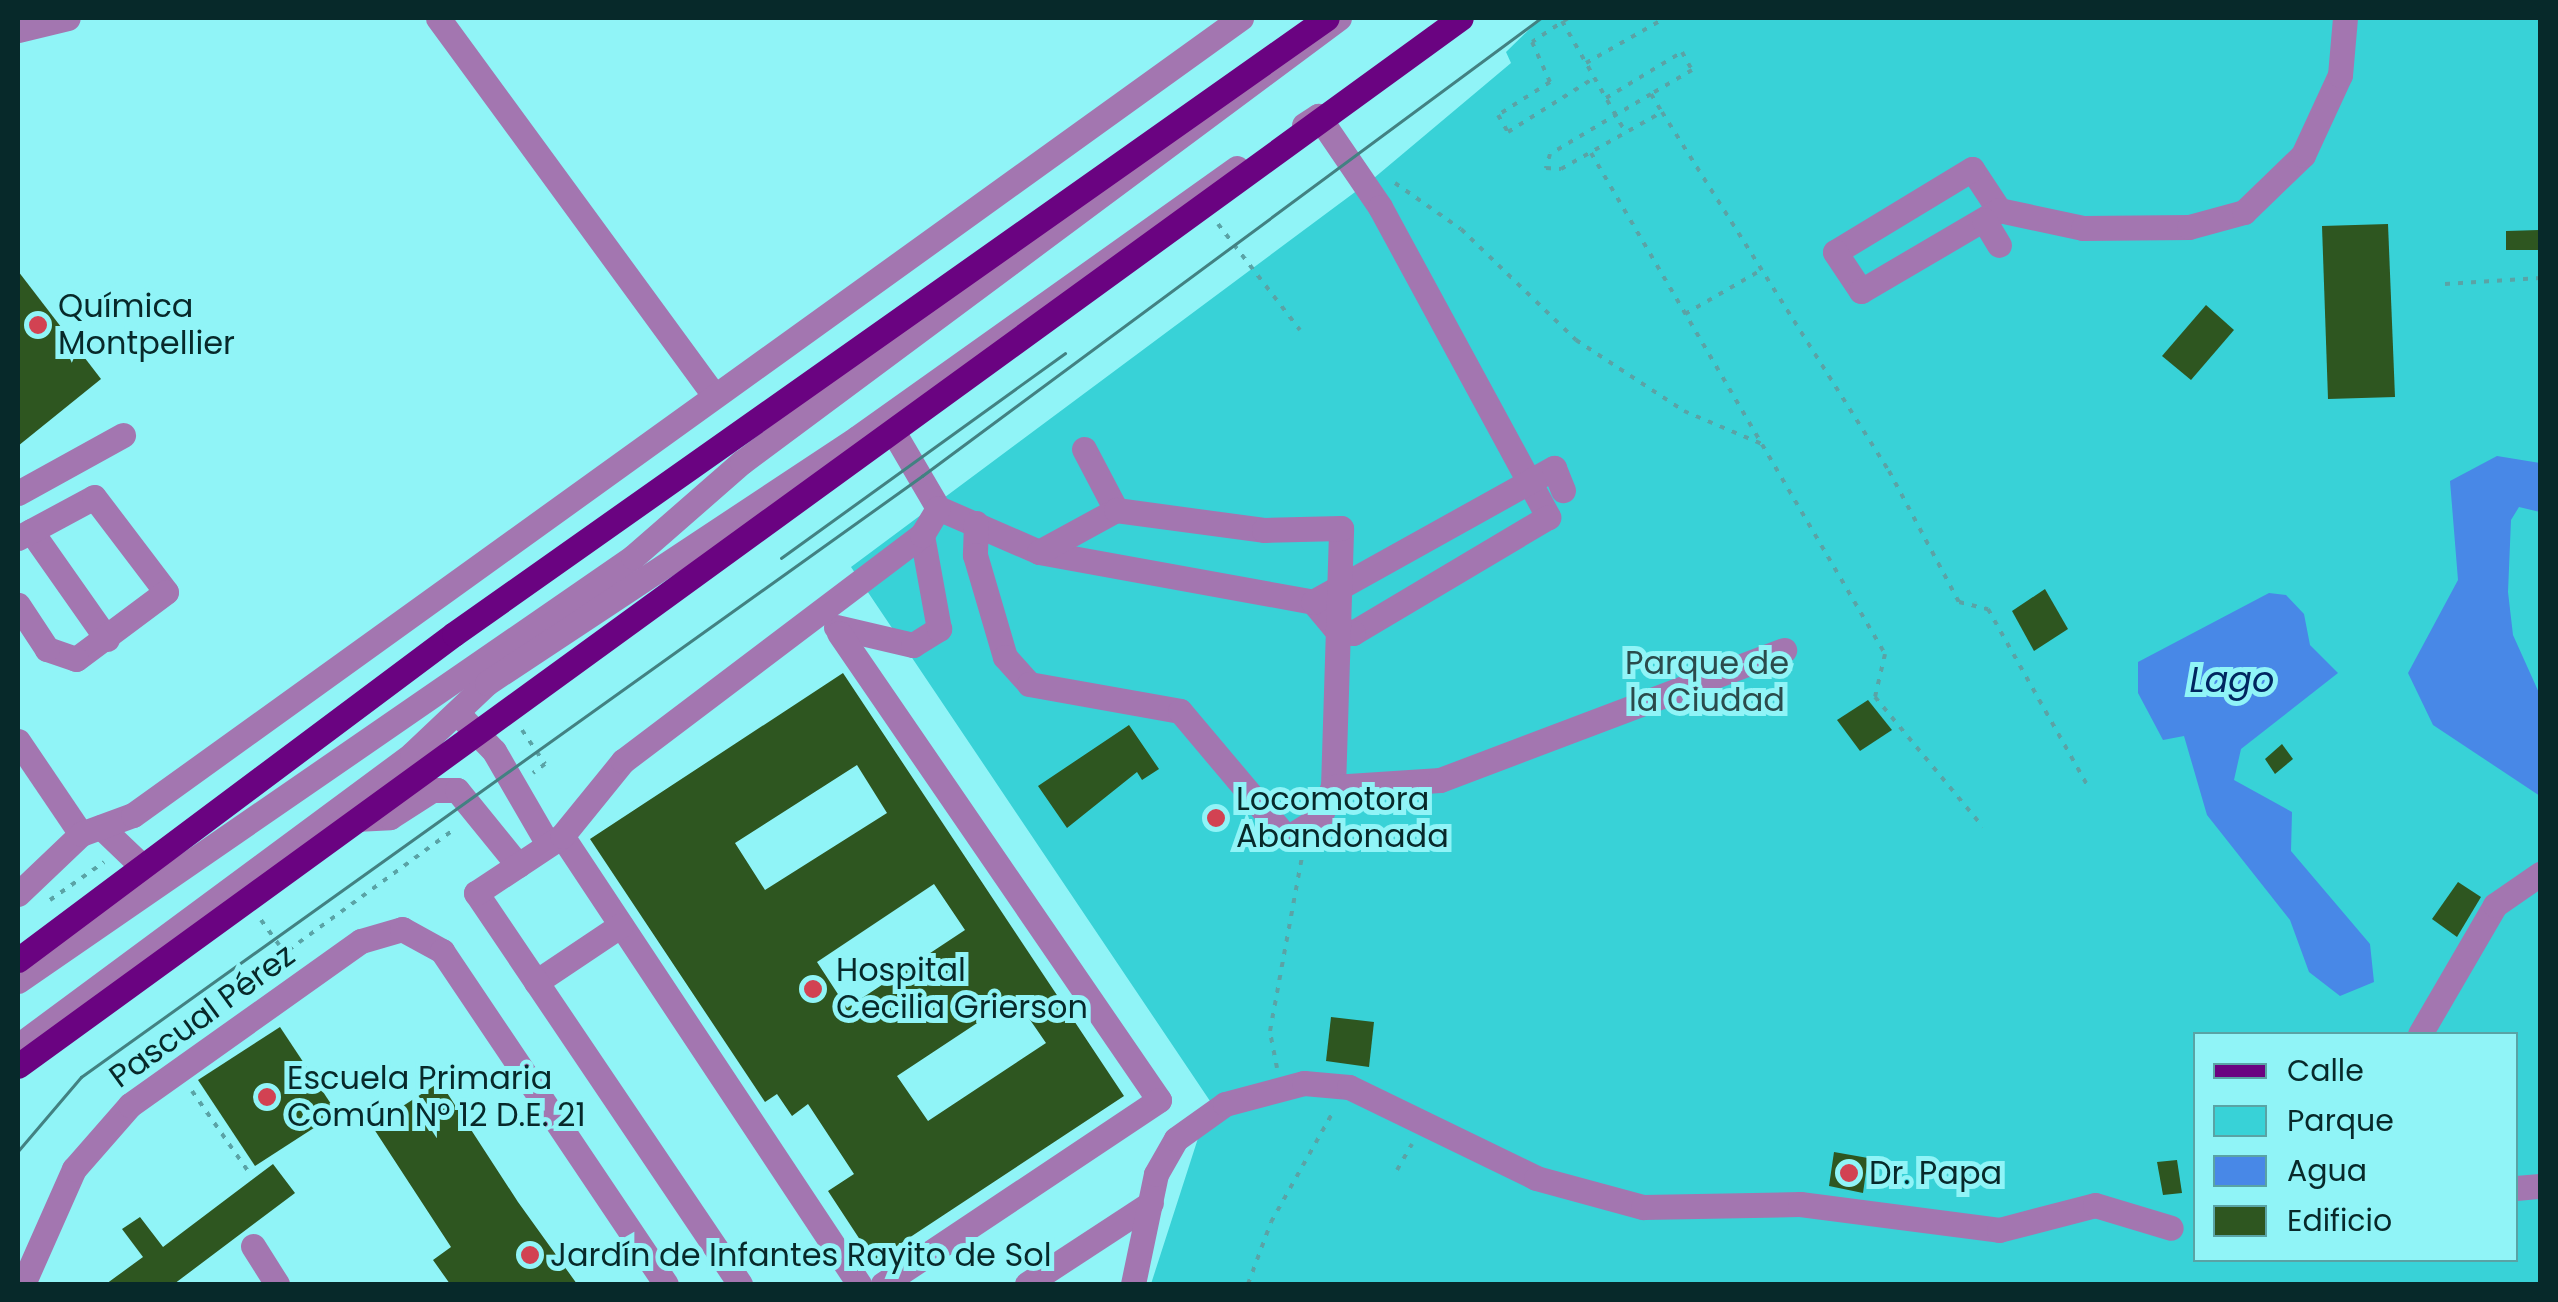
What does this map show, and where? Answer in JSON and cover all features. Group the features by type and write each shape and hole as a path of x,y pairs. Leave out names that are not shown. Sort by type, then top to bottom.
{"main road":[{"path":"18,960 145,869 340,716 1328,18"},
{"path":"18,1066 477,729 894,433 1318,116 1461,18"}],"street":[{"path":"18,30 68,18"},
{"path":"438,18 713,394"},
{"path":"18,894 91,831 133,816 713,394 1241,18"},
{"path":"18,981 410,714 632,557 742,462 1340,18"},
{"path":"2000,244 1991,215 1972,170 1835,252 1864,290 1991,215 2083,228 2189,227 2244,212 2303,154 2340,75 2345,18"},
{"path":"18,1046 630,581 757,506 1163,215 1318,116 1416,267 1526,481 1548,516 1354,632 1334,627"},
{"path":"894,433 938,508 1039,552 1324,598 1554,468 1562,490"},
{"path":"18,493 123,436"},
{"path":"1084,449 1116,510"},
{"path":"18,605 47,649 76,659 107,639 166,592 111,508 94,497 24,534 107,639"},
{"path":"740,1284 476,892 555,840 622,761 922,535 938,508"},
{"path":"976,523 974,555 1006,657 1029,684 1180,710 1287,838 1308,827 1333,787 1334,627 1324,598 1341,528 1280,531 1116,510 1039,552"},
{"path":"839,633 914,645 939,629 922,535"},
{"path":"825,610 1159,1100 883,1284"},
{"path":"1333,787 1440,780 1784,650"},
{"path":"340,716 453,715 477,729 622,926 858,1284"},
{"path":"18,741 91,831 145,869"},
{"path":"355,819 390,818 439,788 457,790 518,864"},
{"path":"2421,1032 2495,905 2540,874"},
{"path":"536,982 622,926"},
{"name":"Pascual Pérez","path":"23,1284 74,1169 130,1105 382,931 423,936 442,951 666,1284"},
{"path":"1133,1284 1161,1160 1184,1131 1225,1104 1281,1086 1349,1087 1536,1178 1643,1207 1800,1204 1999,1230 2094,1206 2172,1228"},
{"path":"1027,1284 1151,1203"},
{"path":"253,1246 276,1284"}],"path":[{"path":"1568,18 1532,42 1550,82 1498,115 1508,132 1594,78"},
{"path":"1613,18 1628,18"},
{"path":"1586,63 1665,18"},
{"path":"1562,21 1626,133"},
{"path":"1606,98 1682,52 1692,70 1550,154 1546,168 1591,154 1662,112"},
{"path":"1650,94 1763,269 1959,602 1988,609 2087,785"},
{"path":"1591,154 1885,654 1876,697 1983,827"},
{"path":"1387,176 1462,229 1576,340 1684,411 1762,444"},
{"path":"1216,220 1300,330"},
{"path":"1685,314 1763,269"},
{"path":"2444,284 2540,278"},
{"path":"256,973 478,812"},
{"path":"1281,1086 1270,1031 1308,827"},
{"path":"178,1071 248,1171"},
{"path":"1248,1284 1307,1150 1349,1087"}],"green space":[{"name":"Parque de la Ciudad","path":"1541,18 2540,18 2540,1284 1151,1284 1210,1101 851,567 1374,178 1511,63 1506,52"}],"water":[{"path":"2497,456 2540,463 2540,512 2519,507 2511,520 2508,592 2513,635 2540,695 2540,796 2433,725 2408,673 2458,580 2450,481"},
{"name":"Lago","path":"2269,593 2286,595 2304,614 2310,645 2338,673 2241,749 2234,780 2292,812 2291,851 2370,944 2374,982 2340,996 2309,972 2290,920 2207,815 2184,736 2163,740 2138,693 2138,662"}],"building":[{"path":"2388,224 2395,397 2328,399 2322,226"},
{"path":"2539,230 2539,250 2506,250 2506,231"},
{"name":"Química Montpellier","path":"18,271 101,379 18,446"},
{"path":"2206,305 2234,330 2191,380 2162,356"},
{"path":"2045,589 2068,629 2034,651 2012,611"},
{"path":"843,673 1124,1096 874,1261 828,1191 854,1174 808,1104 792,1116 777,1094 765,1102 590,839","holes":["857,765 887,813 765,890 735,843","934,884 965,930 847,1008 817,962","1015,998 1046,1043 928,1121 897,1076"]},
{"path":"1868,700 1892,730 1860,751 1837,720"},
{"path":"1129,725 1159,769 1142,780 1137,772 1067,828 1038,786"},
{"path":"2282,744 2293,759 2275,774 2265,759"},
{"path":"2458,882 2481,897 2457,937 2432,919"},
{"path":"1331,1017 1374,1022 1369,1067 1326,1061"},
{"name":"Escuela Primaria Común N° 12 D.E. 21","path":"280,1027 337,1113 255,1166 198,1080"},
{"path":"440,1082 577,1284 450,1284 433,1260 451,1247 372,1126"},
{"path":"1834,1152 1868,1158 1863,1193 1829,1186"},
{"path":"2177,1160 2182,1193 2163,1195 2157,1162"},
{"path":"273,1164 295,1193 174,1284 106,1284 143,1257 122,1229 140,1217 163,1247"}],"tram line":[{"path":"18,1151 81,1077 922,476 1541,18"},
{"path":"781,558 1065,353"}],"place":[{"name":"Química Montpellier","path":"38,325"},
{"name":"Locomotora Abandonada","path":"1216,818"},
{"name":"Hospital Cecilia Grierson","path":"813,989"},
{"name":"Escuela Primaria Común N° 12 D.E. 21","path":"267,1097"},
{"name":"Dr. Papa","path":"1849,1173"},
{"name":"Jardín de Infantes Rayito de Sol","path":"530,1255"}]}
